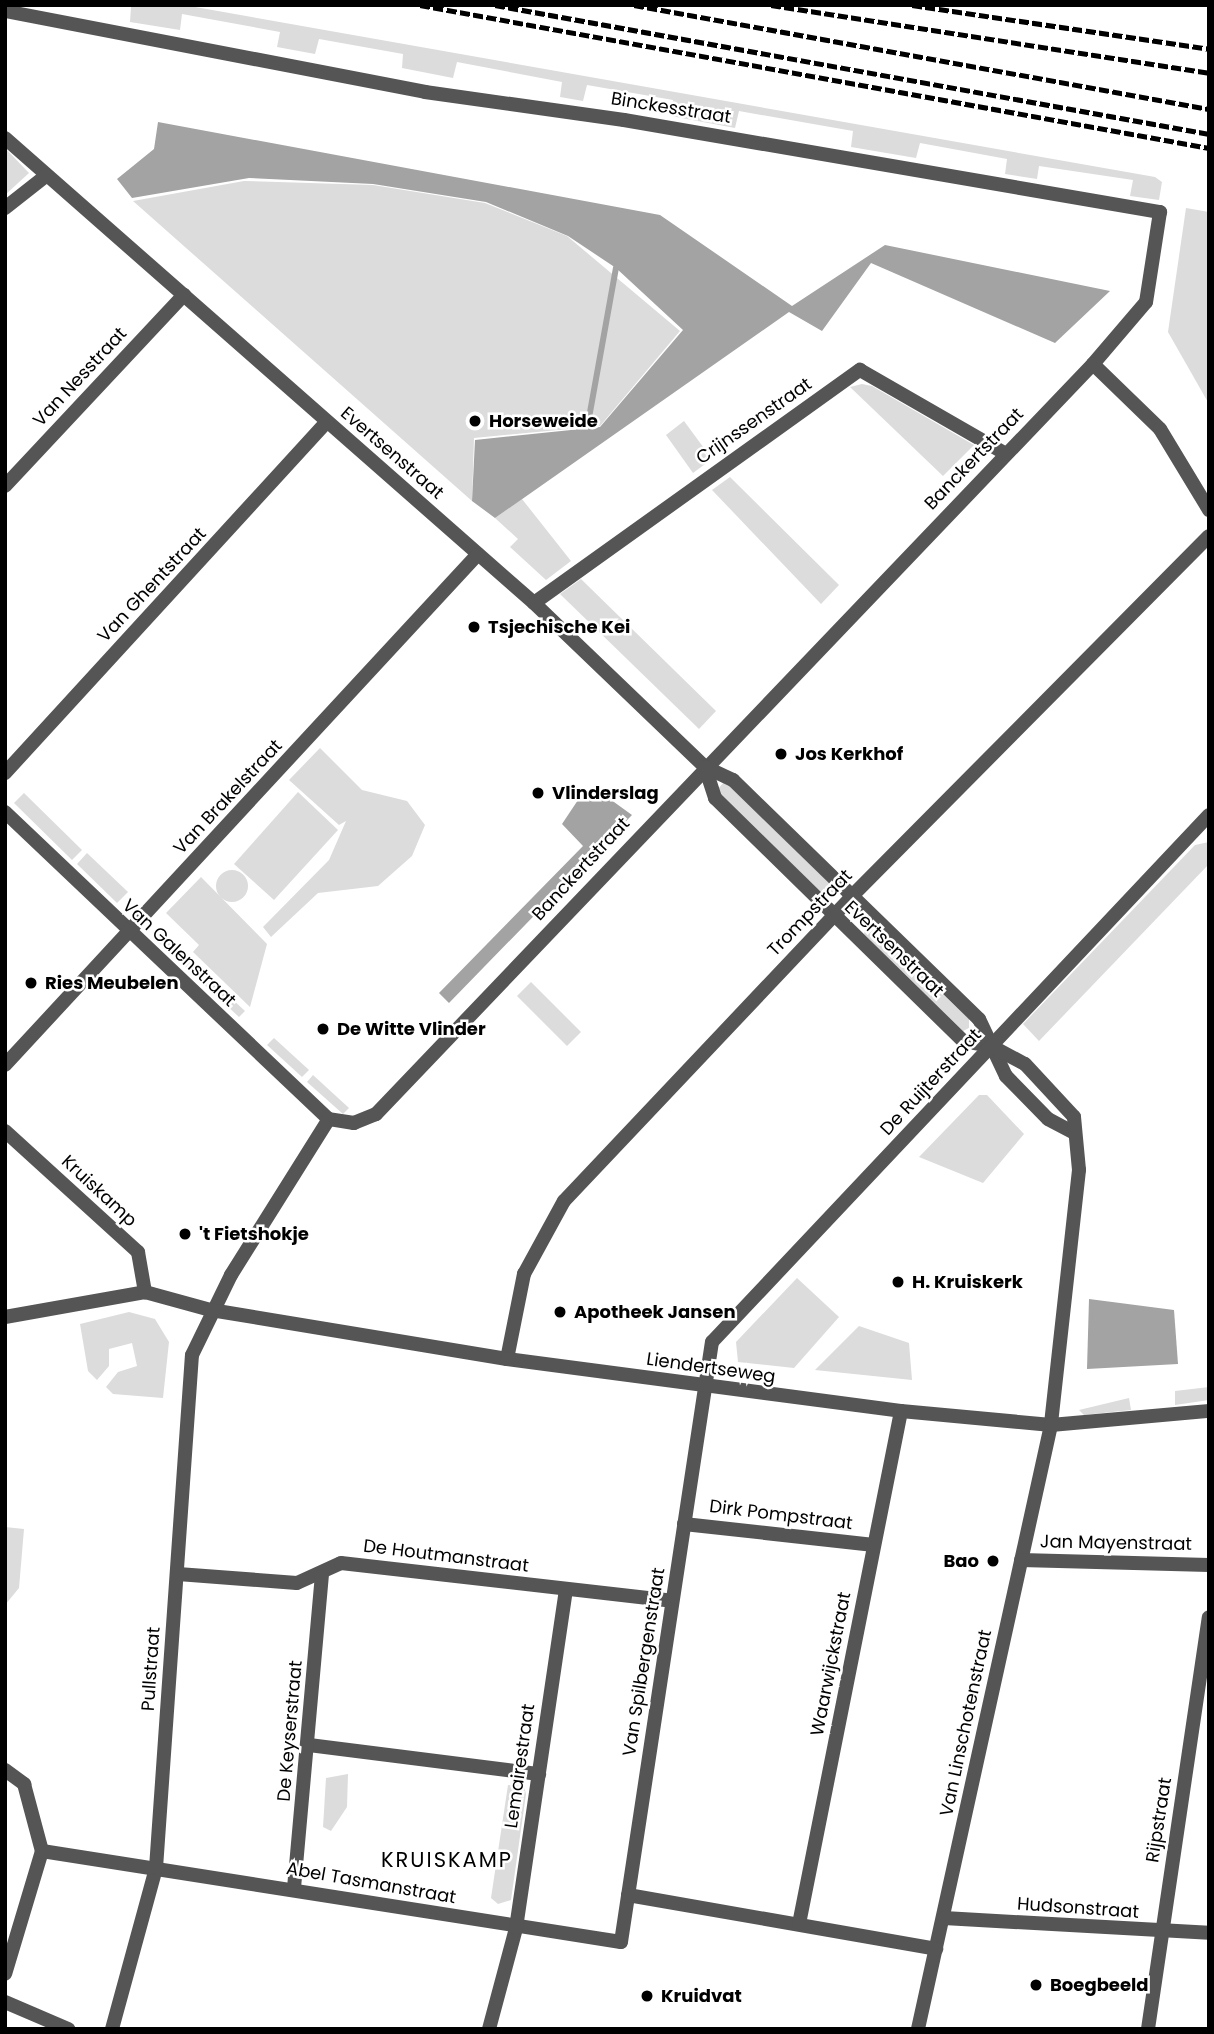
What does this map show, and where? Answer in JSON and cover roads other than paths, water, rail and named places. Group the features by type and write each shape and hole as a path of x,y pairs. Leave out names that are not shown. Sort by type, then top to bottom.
{"street":[{"name":"Binckesstraat","path":"5,11 425,92 624,120 1160,212 1146,302 1093,364"},
{"path":"5,138 47,175 5,208"},
{"name":"Evertsenstraat","path":"47,175 534,603 705,767 733,780 979,1019 1006,1076 1048,1119 1072,1132"},
{"name":"Van Nesstraat","path":"5,486 184,295"},
{"name":"Banckertstraat","path":"330,1119 354,1123 376,1114 1093,364"},
{"path":"1093,364 1160,429 1209,510"},
{"name":"Crijnssenstraat","path":"534,603 860,370 1006,454"},
{"name":"Van Ghentstraat","path":"5,773 327,422"},
{"name":"Trompstraat","path":"507,1359 524,1275 563,1202 851,897 1209,536"},
{"name":"Van Brakelstraat","path":"5,1065 478,554"},
{"name":"Evertsenstraat","path":"705,767 715,798 833,917 963,1041 991,1046 1025,1064 1066,1104 1079,1170 1052,1425"},
{"name":"Van Galenstraat","path":"5,811 129,932 330,1119"},
{"name":"De Ruijterstraat","path":"705,1387 712,1342 1206,822"},
{"path":"211,1310 330,1119"},
{"name":"Kruiskamp","path":"5,1131 138,1252 145,1292"},
{"path":"5,1317 145,1292"},
{"name":"Liendertseweg","path":"145,1292 211,1310 507,1359 901,1411 1052,1425 1209,1411"},
{"name":"Pullstraat","path":"112,2029 156,1867 192,1355 211,1310"},
{"name":"Van Spilbergenstraat","path":"621,1942 705,1387"},
{"name":"Waarwijckstraat","path":"799,1924 901,1411"},
{"name":"Van Linschotenstraat","path":"918,2029 1052,1425"},
{"name":"Dirk Pompstraat","path":"684,1524 874,1545"},
{"name":"Jan Mayenstraat","path":"1021,1560 1209,1564"},
{"name":"De Houtmanstraat","path":"178,1573 297,1583 322,1576 341,1563 672,1601"},
{"name":"De Keyserstraat","path":"294,1888 309,1745 322,1576"},
{"name":"Lemairestraat","path":"489,2029 516,1928 566,1590"},
{"name":"Rijpstraat","path":"1148,2029 1209,1618"},
{"path":"309,1745 538,1774"},
{"path":"5,1770 24,1784 42,1851 5,1974"},
{"name":"Abel Tasmanstraat","path":"42,1851 294,1888 516,1928 621,1942"},
{"path":"628,1895 936,1950"},
{"name":"Hudsonstraat","path":"944,1918 1162,1934 1209,1933"},
{"path":"5,2002 68,2029"}],"waterway":[{"path":"587,429 616,268"}],"railway":[{"path":"420,5 1209,148"},
{"path":"495,5 1209,134"},
{"path":"634,5 1209,109"},
{"path":"771,5 1209,73"},
{"path":"912,5 1209,49"}],"place":[{"name":"Horseweide","path":"475,421"},
{"name":"Tsjechische Kei","path":"474,627"},
{"name":"Jos Kerkhof","path":"781,754"},
{"name":"Vlinderslag","path":"538,793"},
{"name":"Ries Meubelen","path":"31,983"},
{"name":"De Witte Vlinder","path":"323,1029"},
{"name":"'t Fietshokje","path":"185,1234"},
{"name":"H. Kruiskerk","path":"898,1282"},
{"name":"Apotheek Jansen","path":"560,1312"},
{"name":"Bao","path":"993,1561"},
{"name":"Boegbeeld","path":"1036,1985"},
{"name":"Kruidvat","path":"647,1996"}],"district":[{"name":"KRUISKAMP","path":"447,1860"}]}
